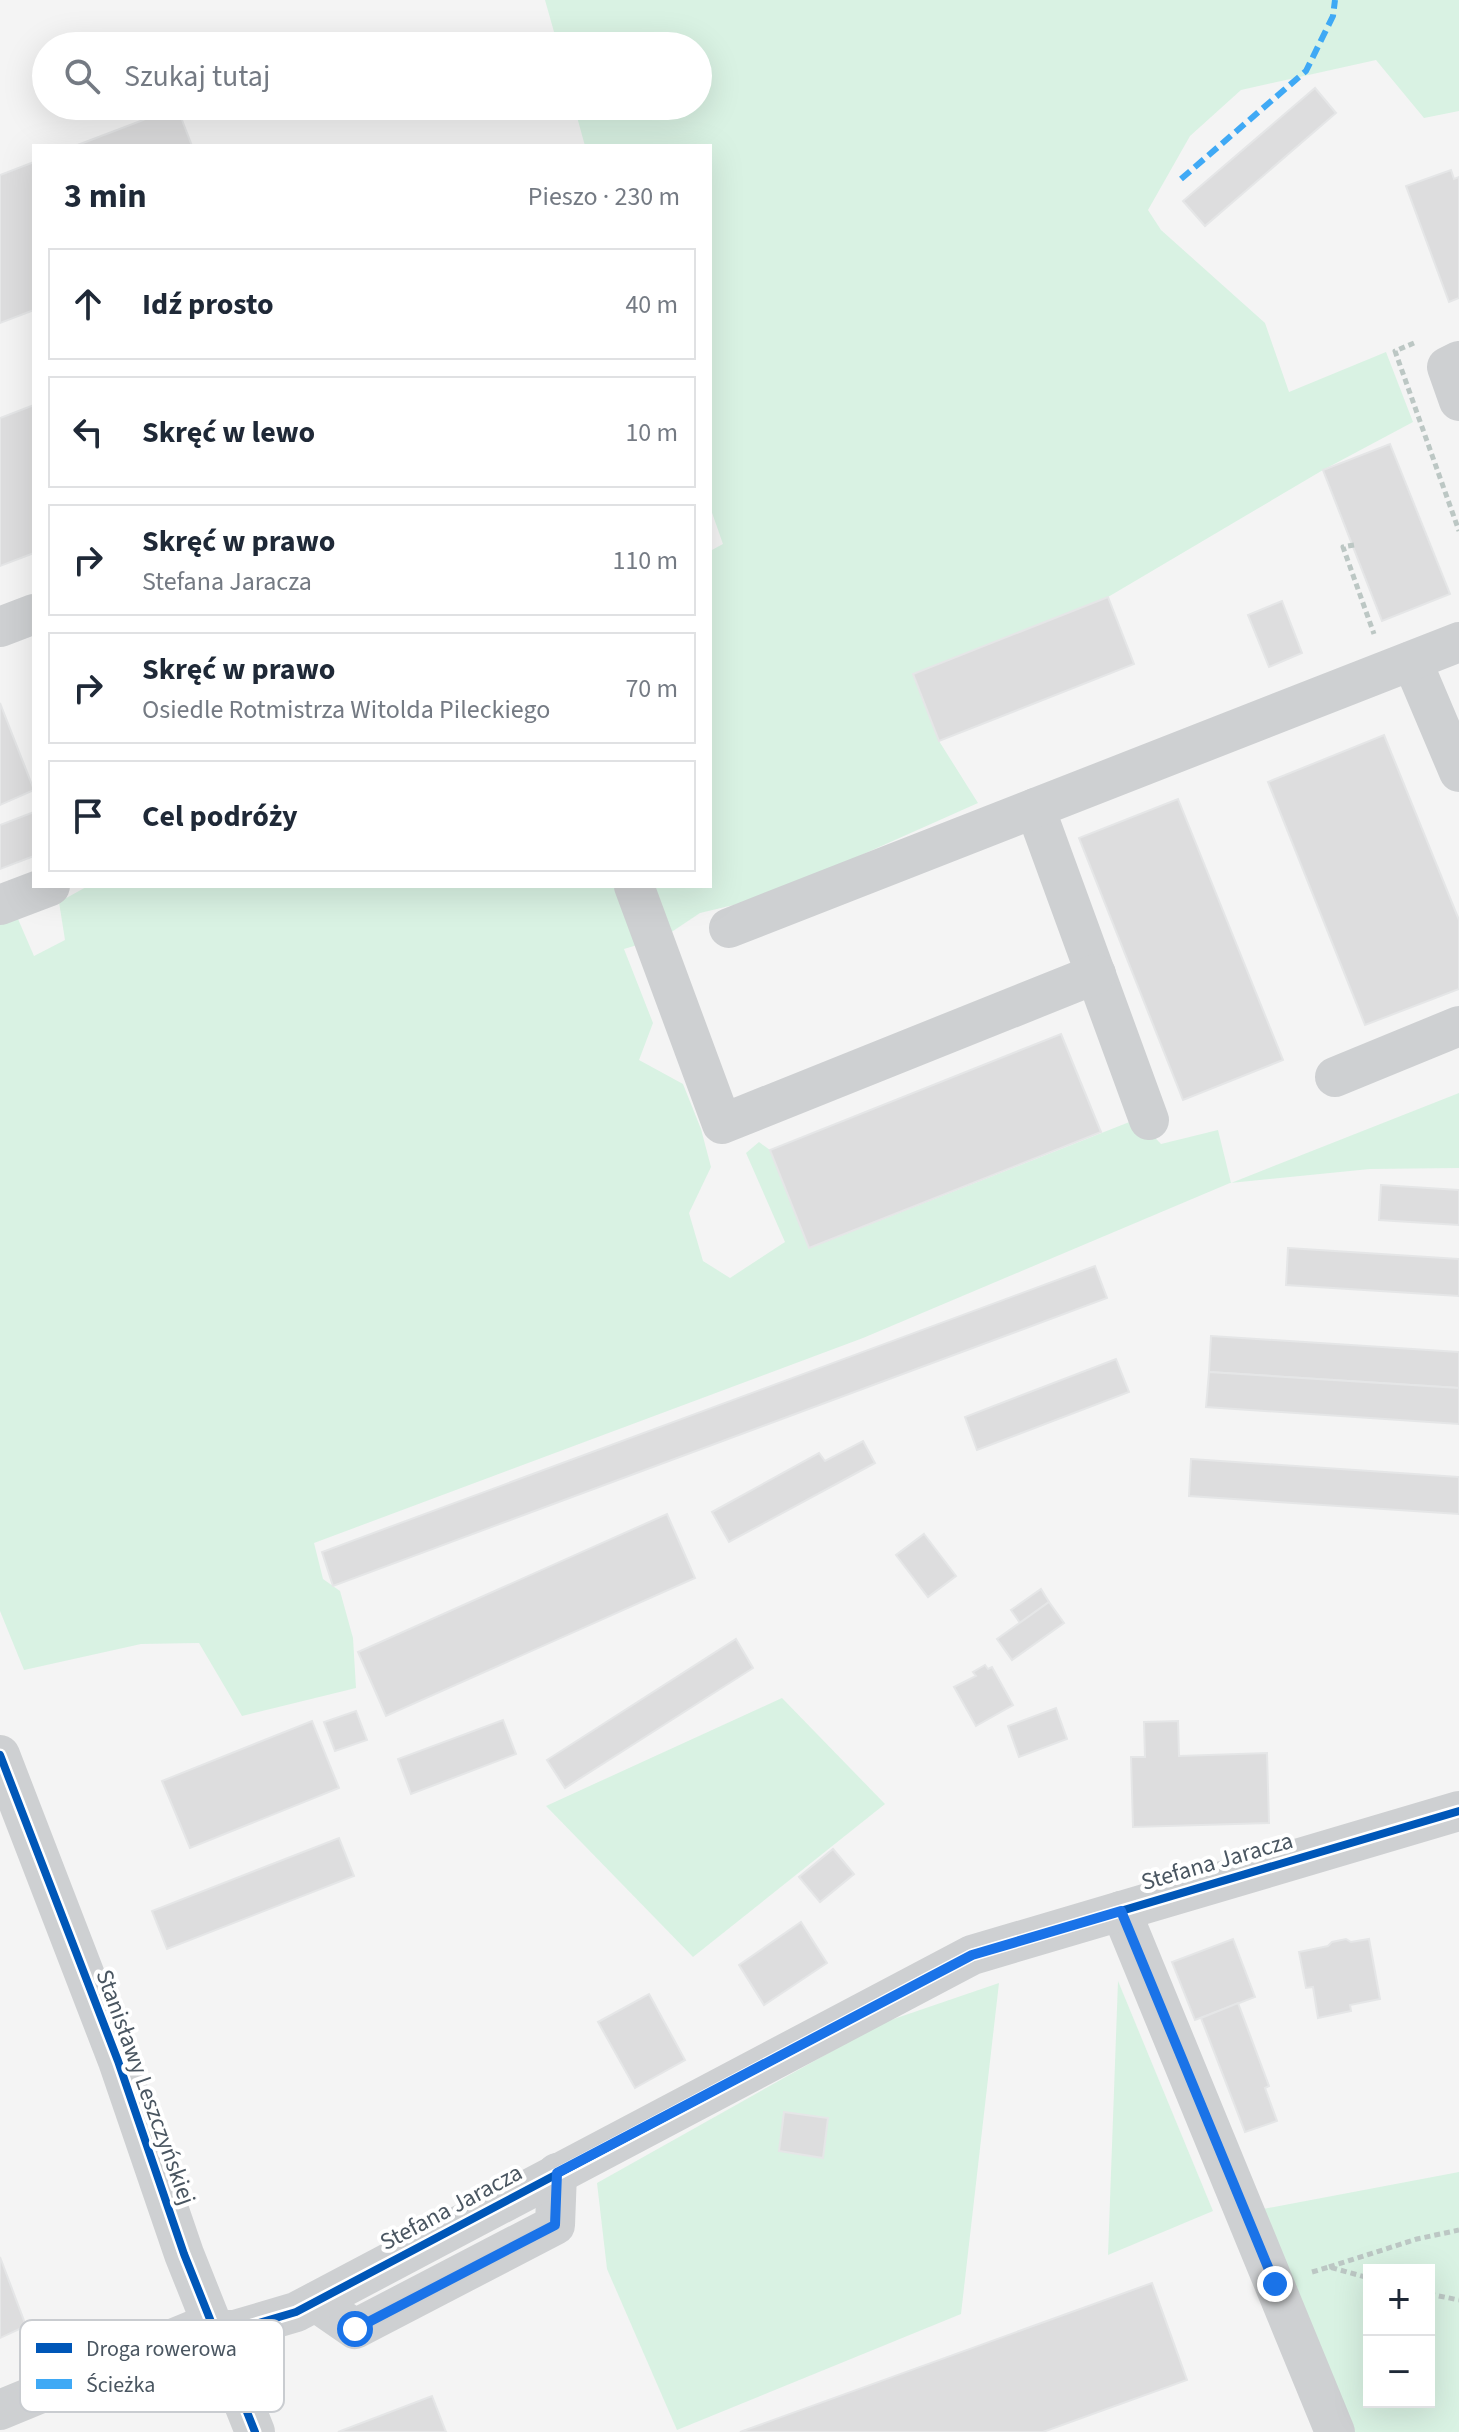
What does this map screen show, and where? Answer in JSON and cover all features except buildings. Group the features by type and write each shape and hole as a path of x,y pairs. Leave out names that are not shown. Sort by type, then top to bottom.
{"street":[{"path":"1459,361 1447,367 1459,401"},
{"path":"0,627 32,615"},
{"path":"729,928 1459,642"},
{"path":"1412,661 1459,772"},
{"path":"1035,808 1149,1120"},
{"path":"0,905 45,888"},
{"path":"635,888 722,1124 1096,974"},
{"path":"1335,1077 1459,1026"},
{"name":"Stanisławy Leszczyńskiej","path":"0,1755 118,2061 184,2254 210,2320"},
{"name":"Stefana Jaracza","path":"269,2320 316,2302 972,1955 1459,1811"},
{"path":"1121,1911 1335,2432"},
{"name":"Stefana Jaracza","path":"0,2410 20,2402"},
{"name":"Stanisławy Leszczyńskiej","path":"247,2412 255,2432"}],"path":[{"path":"1354,545 1343,547 1375,636"},
{"path":"1275,2284 1417,2239 1459,2230"},
{"path":"1329,2267 1363,2276"},
{"path":"1435,2295 1459,2300"}],"green space":[{"path":"545,0 1459,0 1459,111 1424,118 1376,60 1241,90 1190,136 1148,210 1161,230 1265,323 1289,392 1386,352 1413,422 1323,470 1108,597 913,674 939,741 978,803 767,897 700,913 664,937 624,949 653,1023 639,1060 683,1084 701,1129 711,1167 689,1213 703,1261 730,1278 785,1242 746,1153 759,1142 770,1150 810,1248 1137,1119 1161,1144 1218,1130 1231,1183 863,1338 314,1543 323,1579 340,1591 353,1638 356,1688 242,1716 199,1643 141,1644 24,1670 0,1611 0,924 18,919 34,956 65,940 59,902 84,888 712,888 712,550 723,544 712,513 712,144 584,144 578,120 712,120 712,32 554,32"},
{"path":"1459,1093 1459,1168 1370,1169 1231,1183"},
{"path":"782,1698 885,1804 693,1957 546,1806"},
{"path":"1118,1981 1213,2211 1108,2255"},
{"path":"999,1983 961,2314 677,2430 607,2269 597,2183 882,2023"},
{"path":"1459,2172 1459,2432 1354,2432 1263,2209"}],"marked path":[{"path":"1181,179 1306,71 1333,16 1335,0"}],"cycle path":[{"path":"0,1755 118,2061 184,2254 210,2320"},
{"path":"269,2320 296,2312 972,1955 1459,1811"},
{"path":"247,2412 255,2432"}],"route":[{"path":"355,2329 555,2225 557,2173 972,1955 1121,1911 1275,2284"}]}
